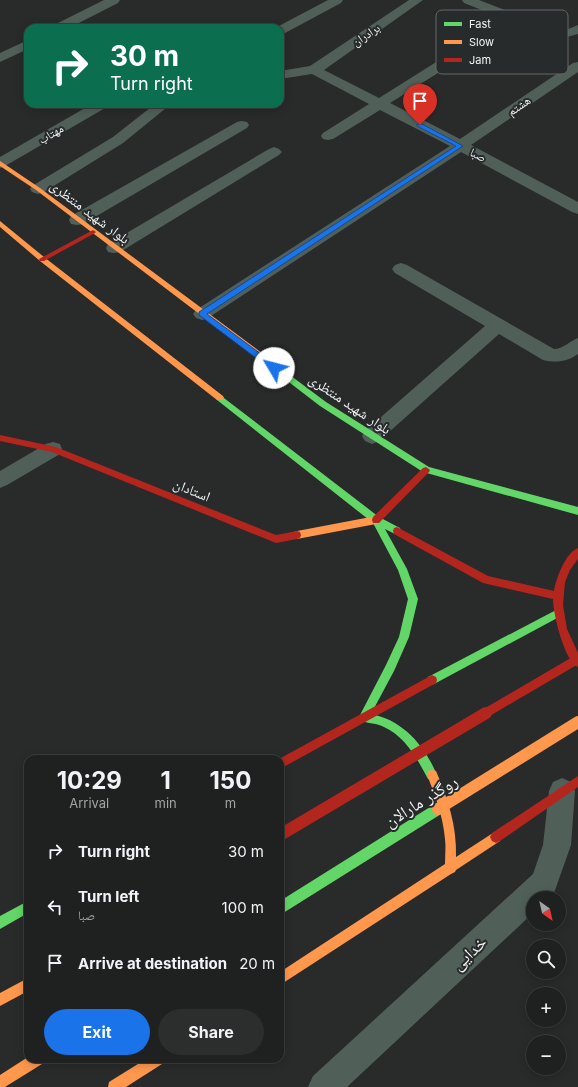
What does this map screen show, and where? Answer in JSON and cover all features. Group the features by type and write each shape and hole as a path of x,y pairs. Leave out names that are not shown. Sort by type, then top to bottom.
{"main road":[{"name":"بلوار شهید منتظری","path":"0,163 38,189 114,248 323,404 426,470 578,511"},
{"path":"0,224 42,259 376,520 486,580 557,596"},
{"path":"42,259 93,232"},
{"name":"استادان","path":"0,438 53,449 276,539 376,520"},
{"path":"376,520 426,470"},
{"path":"364,717 390,668 404,637 413,599 402,569 376,520"},
{"path":"578,552 565,569 557,596 558,613 568,648 578,662"},
{"path":"284,762 558,613"},
{"path":"284,833 578,659"},
{"path":"364,717 390,725 407,740 424,761 437,786 444,807 450,834 450,868"},
{"name":"روگذر مارالان","path":"284,906 578,722"},
{"path":"284,976 450,868 570,786"},
{"path":"0,923 24,909"},
{"path":"0,1000 24,986"},
{"path":"0,1082 31,1063"},
{"path":"114,1087 151,1063"}],"street":[{"path":"67,24 114,0"},
{"path":"284,28 337,0"},
{"name":"برادران","path":"314,70 417,0"},
{"path":"468,0 494,10"},
{"path":"568,34 578,29"},
{"path":"0,58 24,46"},
{"name":"هشتم","path":"568,73 578,66"},
{"path":"328,136 436,68"},
{"path":"284,74 314,70"},
{"name":"صبا","path":"314,70 578,209"},
{"name":"هشتم","path":"202,314 460,146 566,74"},
{"name":"مهتاب","path":"0,163 95,108"},
{"path":"38,189 118,140 159,108"},
{"path":"77,220 242,125"},
{"path":"114,248 274,152"},
{"path":"401,269 550,355 558,357 566,354 578,345"},
{"path":"372,436 498,326"},
{"name":"خدایی","path":"324,1087 544,883 557,845 570,786"}],"lane":[{"path":"0,480 53,449"}],"traffic: fast":[{"path":"267,361 323,404 426,470 578,511"},
{"path":"220,398 376,520 397,531"},
{"path":"376,520 402,569 413,599 404,637 390,668 364,717 385,722 404,735 424,761 432,775"},
{"path":"432,680 558,613"},
{"path":"284,905 438,809"},
{"path":"0,923 24,909"}],"traffic: slow":[{"path":"0,163 38,189 267,361"},
{"path":"0,223 42,259 220,398"},
{"path":"297,535 376,520"},
{"path":"438,809 578,722"},
{"path":"432,775 441,798 448,823 451,840 451,868"},
{"path":"284,976 496,837"},
{"path":"0,1000 24,986"},
{"path":"0,1082 31,1063"},
{"path":"114,1087 151,1063"}],"traffic: jam":[{"path":"42,259 93,232"},
{"path":"0,438 53,449 276,539 297,535"},
{"path":"376,520 426,470"},
{"path":"397,531 486,580 557,596"},
{"path":"578,552 566,567 558,594 558,605 562,629 578,662"},
{"path":"284,833 578,659"},
{"path":"284,762 432,680"},
{"path":"496,837 578,781"}],"route":[{"path":"274,368 202,314 460,146 420,125"}]}
